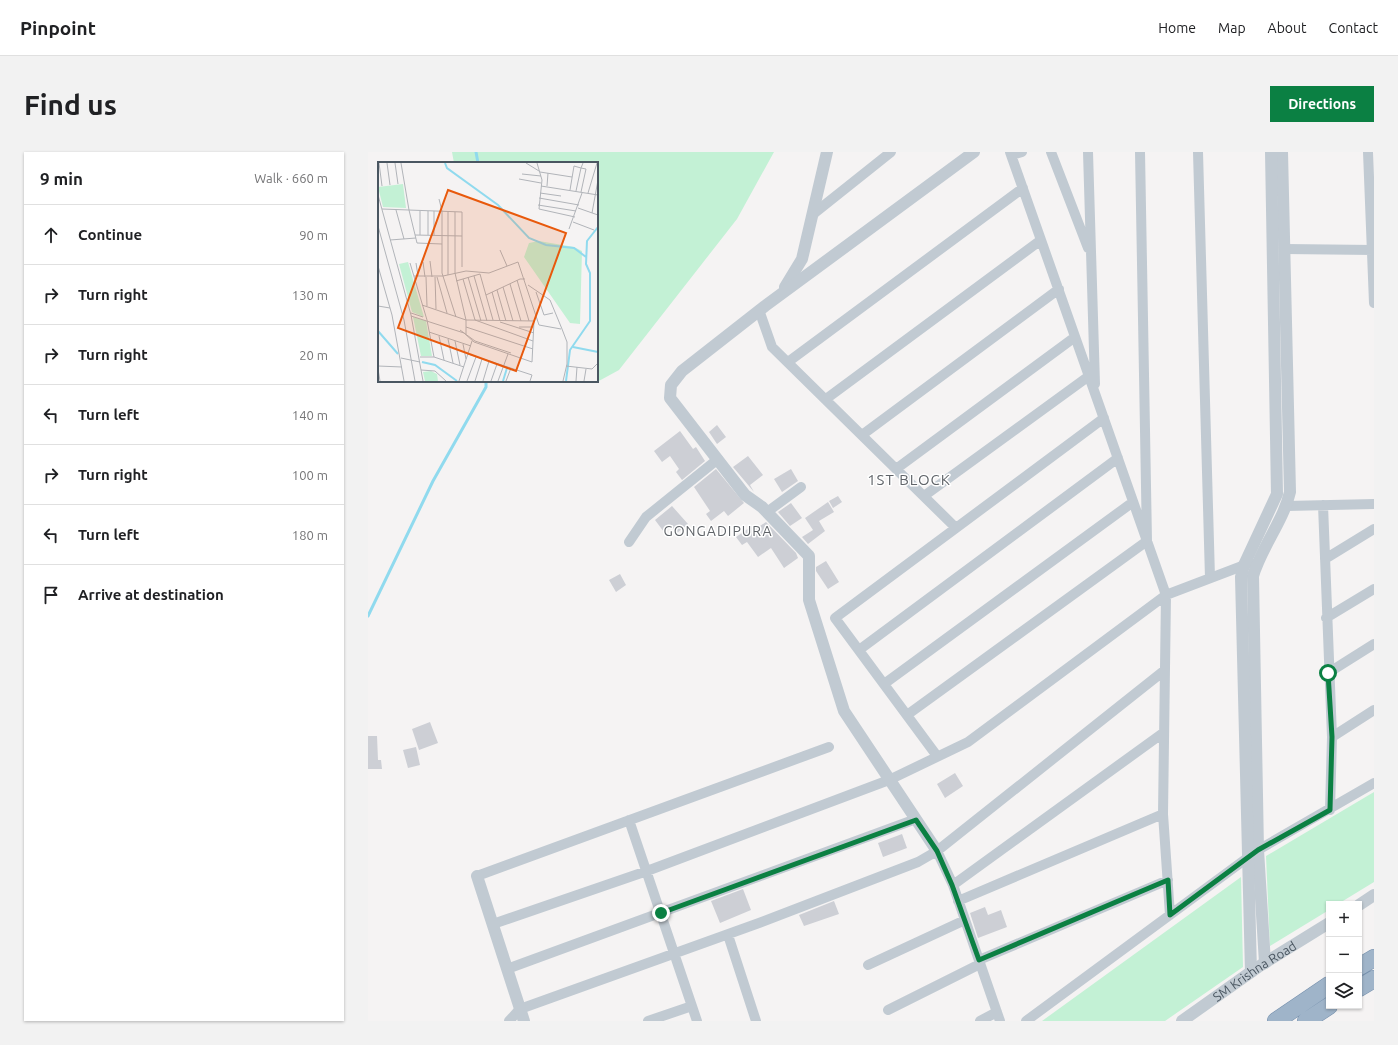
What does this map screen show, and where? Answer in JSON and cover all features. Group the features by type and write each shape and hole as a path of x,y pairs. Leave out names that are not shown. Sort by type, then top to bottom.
{"highway":[{"path":"1362,965 1374,958"},
{"path":"1362,986 1374,979"},
{"path":"1276,1021 1326,987"},
{"path":"1306,1021 1326,1008"}],"street":[{"path":"783,292 802,259 827,152"},
{"path":"812,214 891,152"},
{"path":"974,152 758,310 682,371 671,385 670,398 745,494 767,512 809,556 809,600 844,711 937,851 958,901 998,1016 980,1021"},
{"path":"1022,152 1011,154 1166,595 1163,814 1170,915"},
{"path":"1051,152 1091,256"},
{"path":"1088,152 1095,394"},
{"path":"1140,152 1147,541"},
{"path":"1198,152 1210,578"},
{"path":"1251,972 1241,577 1244,565 1277,494 1271,152"},
{"path":"1265,963 1258,850 1253,576 1258,560 1287,506 1290,492 1282,152"},
{"path":"1368,152 1372,196 1374,303"},
{"path":"788,362 1023,188"},
{"path":"826,400 1041,240"},
{"path":"1285,249 1373,250"},
{"path":"862,435 1058,289"},
{"path":"758,310 772,346 956,528"},
{"path":"896,469 1075,337"},
{"path":"924,496 1089,376"},
{"path":"937,756 835,618 1104,418"},
{"path":"859,650 1118,458"},
{"path":"629,542 646,517 718,459"},
{"path":"767,512 801,487"},
{"path":"884,684 1133,502"},
{"path":"1287,506 1374,504"},
{"path":"1323,505 1328,673 1332,737 1330,810"},
{"path":"1325,559 1374,529"},
{"path":"907,715 1147,541"},
{"path":"493,924 647,872 889,780 968,742 1166,595 1258,560"},
{"path":"1326,618 1374,589"},
{"path":"1328,673 1374,644"},
{"path":"509,1021 520,1009 728,935 918,862 937,851 1165,670"},
{"path":"1332,737 1374,710"},
{"path":"952,885 1163,733"},
{"path":"524,1021 477,876 829,746"},
{"path":"1026,1021 1258,850 1330,810 1374,783"},
{"path":"958,901 1163,814"},
{"path":"629,820 697,1021"},
{"path":"507,969 916,820"},
{"path":"888,1010 979,962 1168,880"},
{"path":"1362,903 1374,896"},
{"path":"868,965 964,920"},
{"name":"SM Krishna Road","path":"1182,1021 1251,972 1326,925"},
{"path":"728,935 756,1021"},
{"path":"648,1021 692,1006"}],"green space":[{"path":"452,152 774,152 737,219 619,370 598,381 598,162 454,162"},
{"path":"1374,792 1374,882 1343,901 1326,901 1326,912 1270,946 1266,856"},
{"path":"1241,877 1243,967 1165,1021 1042,1021"}],"building":[{"path":"717,425 726,437 717,444 709,432"},
{"path":"680,431 693,449 696,447 705,461 682,480 676,472 679,469 670,456 662,462 654,451"},
{"path":"748,456 763,475 750,485 754,492 733,467"},
{"path":"716,469 744,503 728,516 724,511 711,521 706,514 710,511 694,487"},
{"path":"791,469 798,481 782,492 774,479"},
{"path":"838,496 842,502 833,508 829,501"},
{"path":"828,502 834,512 819,521 825,531 808,544 802,537 813,530 805,518"},
{"path":"791,503 802,518 790,526 778,512"},
{"path":"672,506 688,524 677,533 671,526 664,532 655,520"},
{"path":"766,522 796,553 798,558 784,568 771,548 758,557 747,542 742,545 736,537 752,526 754,530"},
{"path":"826,561 839,582 828,589 816,571 816,567"},
{"path":"620,574 626,585 616,592 609,580"},
{"path":"430,722 438,743 419,750 412,729"},
{"path":"368,736 377,736 378,760 381,760 382,769 368,769"},
{"path":"416,747 420,765 408,768 403,750"},
{"path":"955,773 963,786 945,798 937,784"},
{"path":"902,834 907,848 883,857 878,843"},
{"path":"743,889 751,910 720,923 711,901"},
{"path":"834,901 839,914 804,926 799,915"},
{"path":"985,907 988,915 1001,910 1007,927 978,938 970,913"}],"waterway":[{"path":"476,152 478,162"},
{"path":"368,616 433,481 486,387 486,382"}],"district":[{"name":"1ST BLOCK","path":"909,480"},
{"name":"GONGADIPURA","path":"718,531"}],"route":[{"path":"661,913 916,820 937,851 952,885 979,960 1168,880 1170,915 1258,850 1330,810 1332,737 1328,673"}]}
